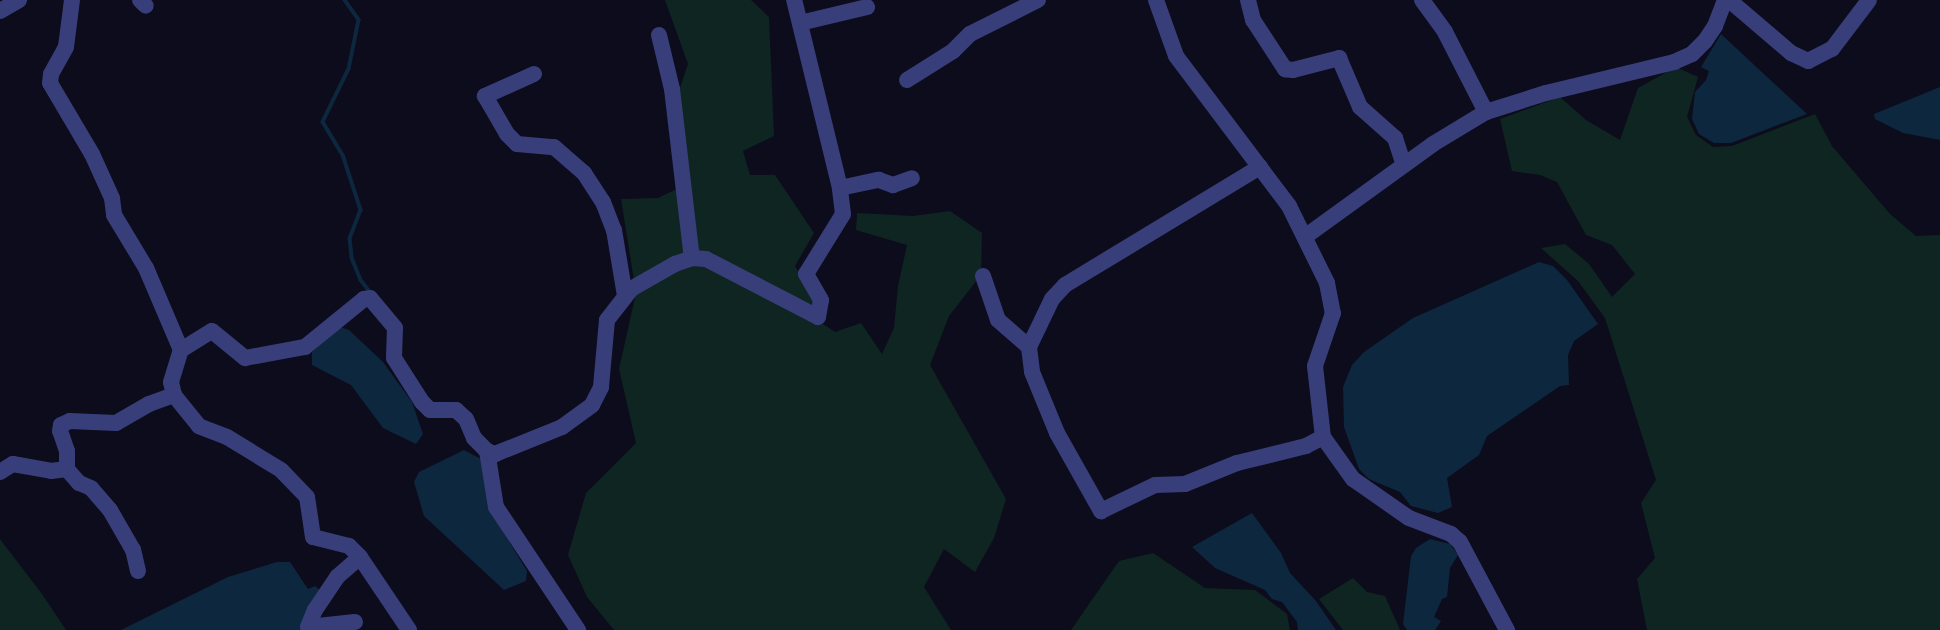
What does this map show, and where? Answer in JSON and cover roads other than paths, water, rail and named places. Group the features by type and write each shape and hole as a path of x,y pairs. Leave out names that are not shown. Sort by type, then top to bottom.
{"street":[{"path":"0,11 19,0"},
{"path":"72,0 66,47 50,83 92,154 112,198 114,215 146,268 181,350"},
{"path":"481,445 495,454 562,427 592,405 601,387 607,320 625,296 653,275 692,258 706,259 818,317 821,300 806,274 843,214 840,188 794,0"},
{"path":"907,80 953,51 970,34 1038,0"},
{"path":"1156,0 1176,56 1289,206 1327,283 1333,313 1315,366 1324,437 1353,479 1409,519 1444,530 1460,542 1507,630"},
{"path":"1248,0 1253,20 1285,69 1293,70 1339,58 1360,107 1395,138 1404,165"},
{"path":"1422,0 1445,32 1486,112"},
{"path":"1306,236 1404,165 1486,112 1546,93 1674,62 1692,54 1710,34 1727,0 1791,54 1808,61 1832,48 1869,0"},
{"path":"800,23 867,7"},
{"path":"659,35 672,89 692,258"},
{"path":"534,74 485,96 507,134 517,144 554,147 584,173 603,202 614,230 625,296"},
{"path":"1259,167 1065,285 1052,299 1029,347 1032,372 1057,433 1101,510 1154,485 1185,484 1237,463 1306,446 1324,437"},
{"path":"840,188 878,180 893,185 912,178"},
{"path":"983,276 998,320 1029,347"},
{"path":"409,630 360,557 349,546 313,537 307,497 289,479 246,447 199,426 174,395 171,382 173,369 181,350 212,331 245,358 305,347 363,299 370,298 395,328 394,358 422,402 430,410 456,410 466,419 481,445 496,507 578,630"},
{"path":"138,571 133,550 110,510 91,488 79,483 67,470 61,425 70,421 116,423 149,404 174,395"},
{"path":"0,472 13,464 51,471 67,470"},
{"path":"355,622 308,627 315,610 337,577 360,557"}],"water":[{"path":"1721,34 1807,114 1731,143 1714,143 1699,134 1692,119 1695,92 1706,80 1709,71 1701,67"},
{"path":"1940,87 1940,140 1903,133 1875,119 1874,114"},
{"path":"1539,262 1553,266 1567,280 1598,324 1574,341 1568,355 1569,385 1560,386 1487,436 1479,455 1447,478 1452,507 1438,513 1411,506 1400,492 1369,479 1359,469 1344,427 1343,387 1352,365 1364,352 1413,318"},
{"path":"340,327 349,330 383,362 412,402 423,434 416,444 383,428 351,385 312,365 312,352"},
{"path":"464,450 481,459 490,510 527,571 526,581 504,590 424,516 414,482 419,472"},
{"path":"1252,513 1281,553 1290,573 1316,601 1336,630 1298,630 1297,622 1282,602 1272,599 1265,590 1215,568 1192,547"},
{"path":"1430,539 1450,544 1458,555 1450,568 1447,597 1442,599 1434,617 1441,621 1435,630 1407,630 1403,624 1411,556 1416,548"},
{"path":"277,562 290,562 308,589 315,586 321,591 300,630 121,630 228,577"}],"waterway":[{"path":"345,0 359,20 349,69 323,122 343,155 361,210 350,238 352,258 361,280 370,292"}]}
